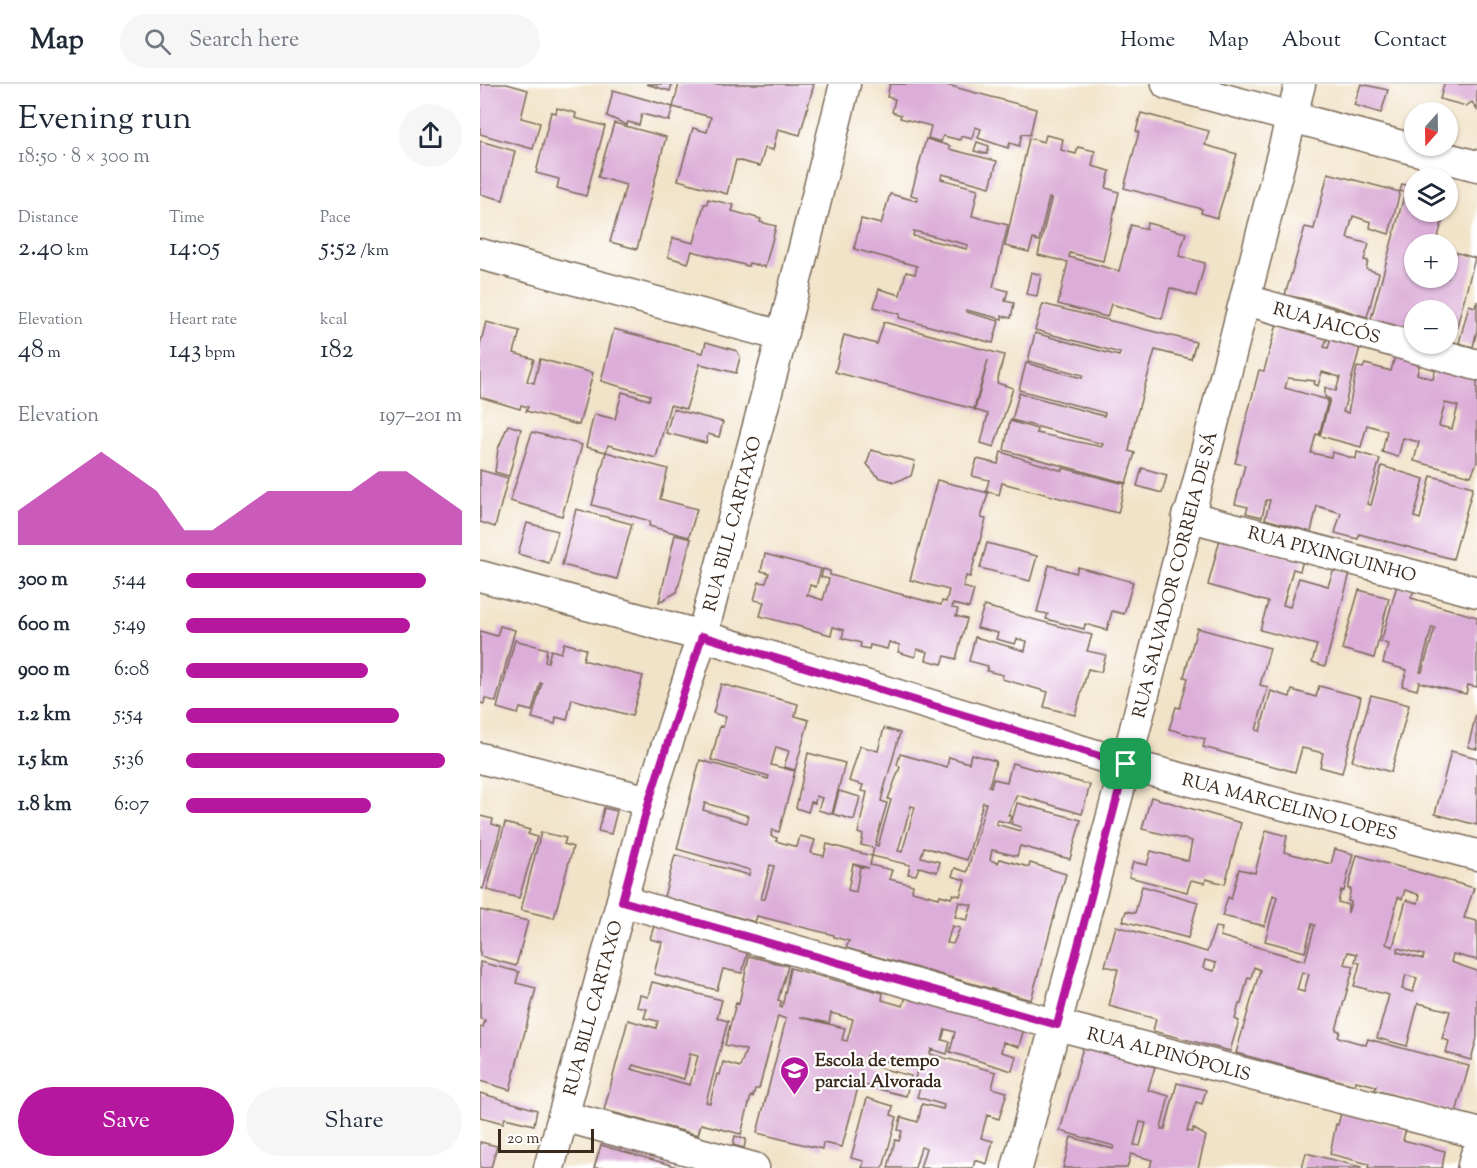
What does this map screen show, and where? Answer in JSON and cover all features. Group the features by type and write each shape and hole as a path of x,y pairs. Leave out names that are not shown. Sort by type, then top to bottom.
{"main road":[{"path":"1474,1168 1477,1156"}],"street":[{"name":"RUA BILL CARTAXO","path":"549,1168 649,801 702,636 782,336 845,84"},
{"path":"1167,84 1477,166"},
{"name":"RUA SALVADOR CORREIA DE SÁ","path":"1017,1168 1126,764 1187,516 1246,300 1300,84"},
{"path":"480,254 782,336"},
{"name":"RUA JAICÓS","path":"1246,300 1477,365"},
{"name":"RUA PIXINGUINHO","path":"1187,516 1477,592"},
{"name":"RUA MARCELINO LOPES","path":"480,576 702,636 1126,764 1477,855"},
{"path":"480,758 649,801"},
{"name":"RUA ALPINÓPOLIS","path":"622,901 1057,1025 1477,1133"},
{"path":"563,1116 754,1168"}],"building":[{"path":"480,84 507,84 528,90 521,118 540,123 533,149 480,134"},
{"path":"646,84 672,84 670,91"},
{"path":"679,84 814,84 800,135 778,129 773,150 765,148 760,166 736,160 727,194 678,180 693,128 707,132 711,117 673,107"},
{"path":"890,84 943,84 1036,109 1030,135 1022,134 1019,146 1010,143 1008,148 978,138 981,129 975,127 972,139 961,136 960,140 943,136 941,142 928,138 931,126 900,118 901,115 892,112 895,99 887,97"},
{"path":"1361,84 1388,90 1381,113 1354,105"},
{"path":"1444,84 1477,84 1477,110 1472,102 1466,106 1440,99"},
{"path":"613,90 673,107 669,121 642,114 639,125 628,122 627,125 607,116"},
{"path":"557,108 576,113 575,118 605,126 586,196 557,188 559,179 536,173 551,112 556,113"},
{"path":"1141,113 1209,131 1205,145 1237,154 1217,218 1201,213 1202,209 1124,188 1139,132 1136,131"},
{"path":"614,123 666,137 637,249 610,242 626,185 598,177"},
{"path":"1046,135 1063,139 1061,150 1076,154 1078,147 1095,151 1092,166 1110,171 1106,188 1119,192 1103,261 1070,253 1069,257 1119,271 1131,225 1146,229 1147,223 1186,233 1179,256 1205,263 1196,296 1170,288 1162,319 1111,304 1107,317 1058,304 1068,262 1038,255 1051,199 1049,198 1039,241 1033,239 1029,252 1005,246 1029,138 1044,142"},
{"path":"926,139 950,146 949,149 997,161 990,187 942,174 941,179 978,189 972,216 1008,225 993,287 1008,291 1005,301 1014,303 1011,318 1002,316 1002,319 966,310 966,312 999,321 993,343 899,318 900,314 874,307 879,289 900,295 906,272 915,274 917,266 854,249 861,219 881,224 890,194 917,201 918,197 911,195","holes":["914,231 968,245 967,249 913,236"]},
{"path":"480,141 515,151 503,200 480,194"},
{"path":"977,142 989,146 987,154 974,151"},
{"path":"1328,173 1400,192 1389,234 1370,228 1371,222 1353,216 1347,238 1369,244 1364,260 1368,261 1366,269 1379,273 1367,317 1315,301 1285,295 1305,227 1314,229"},
{"path":"1404,196 1404,222 1442,222 1439,234 1404,234 1404,288 1458,288 1458,253 1475,258 1458,322 1458,300 1404,300 1404,328 1371,319"},
{"path":"708,199 734,205 732,211 776,226 765,267 749,263 748,266 692,251 688,263 668,257 673,238 694,243 704,204 707,204"},
{"path":"1031,272 1041,275 1037,296 1026,294"},
{"path":"1477,301 1477,330 1473,347 1459,343 1469,305 1475,307"},
{"path":"1043,304 1196,342 1191,359 1155,350 1135,421 1129,451 1135,453 1126,483 1004,450 1010,421 1037,429 1036,433 1102,447 1103,444 1012,420 1019,393 1104,416 1105,413 1019,390 1026,363 1082,378 1083,375 1028,361 1035,333 1119,356 1120,353 1035,330"},
{"path":"486,322 520,331 514,353 534,359 527,381 534,383 540,359 593,373 579,425 526,411 528,407 521,405 520,409 480,397 480,345"},
{"path":"884,322 1004,355 997,383 1013,388 994,447 981,443 988,414 975,410 988,360 974,409 835,372 844,335 877,344"},
{"path":"1277,324 1327,338 1324,347 1328,348 1331,339 1360,347 1343,412 1348,413 1357,367 1363,368 1365,364 1391,371 1395,356 1420,363 1417,374 1433,379 1436,368 1477,379 1477,462 1471,476 1414,461 1419,442 1403,438 1398,457 1382,452 1387,431 1367,425 1361,447 1320,436 1330,399 1325,397 1325,387 1336,391 1340,377 1322,372 1318,386 1314,384 1315,381 1288,378 1285,388 1328,400 1319,435 1316,434 1311,453 1331,457 1332,452 1356,459 1357,452 1380,459 1367,504 1371,505 1382,466 1424,479 1414,517 1420,519 1431,476 1473,487 1453,559 1359,534 1358,539 1335,533 1341,513 1317,506 1311,532 1265,519 1270,500 1266,500 1262,517 1246,513 1248,507 1235,504 1245,465 1235,463 1259,370 1264,371","holes":["1445,403 1458,406 1452,429 1439,426"]},
{"path":"614,329 703,353 706,342 737,351 740,357 736,373 700,364 686,409 670,405 656,458 608,445 606,452 586,447 594,414 615,419 622,392 649,400 650,395 601,381"},
{"path":"673,409 723,422 719,437 708,434 706,443 666,433"},
{"path":"508,425 521,429 509,476 495,472 498,449"},
{"path":"532,432 582,445 562,516 510,501"},
{"path":"871,450 915,461 911,476 895,482 878,477 867,464"},
{"path":"606,452 668,469 660,499 697,509 689,537 649,526 650,521 592,505"},
{"path":"1001,452 1063,471 1063,468 1125,484 1118,513 1002,483 999,495 986,491 989,480 972,476 977,459 998,464"},
{"path":"1142,468 1167,475 1162,493 1137,486"},
{"path":"480,470 508,478 495,527 480,522"},
{"path":"937,480 988,493 981,518 986,519 970,577 966,576 963,587 974,590 969,608 953,604 952,608 958,609 956,616 967,619 956,659 945,656 942,664 926,660 928,652 917,649 915,657 898,652 900,645 889,642 887,649 870,645 869,649 860,647 861,643 842,638 844,630 833,627 831,635 760,616 764,602 754,600 759,582 766,583 769,573 761,571 765,554 821,569 816,587 810,585 807,595 823,600 829,579 821,577 823,569 830,571 830,575 885,590 941,605 942,601 946,602 949,590 910,580"},
{"path":"576,509 632,524 617,579 562,565"},
{"path":"527,523 558,531 549,563 518,554"},
{"path":"675,535 691,539 677,592 659,602"},
{"path":"1220,539 1303,560 1300,571 1293,569 1283,605 1290,607 1299,578 1328,586 1334,569 1350,573 1325,666 1312,662 1317,645 1260,630 1268,602 1208,585"},
{"path":"987,543 1037,556 1030,581 980,568"},
{"path":"1049,565 1076,573 1078,567 1133,582 1124,614 1112,611 1107,630 1085,624 1084,629 1046,619 1048,614 1037,612"},
{"path":"1397,585 1414,590 1411,598 1477,617 1477,687 1468,685 1466,694 1419,682 1417,690 1402,686 1407,670 1383,663 1388,644 1381,642","holes":["1432,627 1435,628 1422,672 1420,672"]},
{"path":"1359,590 1389,598 1374,658 1342,649"},
{"path":"984,606 1092,635 1087,651 1106,655 1101,672 1088,669 1075,715 1044,707 1048,692 1002,679 1003,675 987,671 988,666 969,661 975,637 1025,651 1027,641 1017,639 1015,644 996,639 998,633 977,628"},
{"path":"500,626 515,630 496,702 485,698 484,704 480,703 480,631 497,636"},
{"path":"1197,628 1270,648 1260,685 1268,687 1256,730 1260,731 1271,691 1290,697 1292,690 1316,697 1319,686 1361,697 1342,773 1320,767 1323,753 1302,748 1295,772 1203,747 1205,739 1169,729 1176,707 1180,708 1188,678 1184,677"},
{"path":"515,640 547,649 545,662 548,662 551,650 561,653 564,643 586,649 583,660 643,676 632,716 572,699 567,720 556,717 555,724 532,718 542,683 540,683 532,711 520,708 518,714 497,708"},
{"path":"721,684 798,704 795,716 809,720 795,770 784,767 789,751 776,747 771,765 795,771 779,832 772,830 771,836 777,838 776,841 797,847 800,836 815,840 811,853 824,856 827,844 872,856 874,848 861,845 863,835 858,833 867,792 861,791 863,785 849,781 860,746 878,751 884,728 900,733 881,801 887,803 875,845 878,846 891,800 888,799 900,767 897,765 900,754 947,767 949,757 969,763 971,754 996,761 989,786 991,787 993,779 1007,782 1012,763 1090,785 1082,814 1017,795 1008,815 1011,816 1009,823 997,820 996,824 1020,831 1021,827 1011,824 1017,803 1081,820 1070,859 1020,846 1017,856 992,850 990,860 998,863 1000,859 1029,867 1030,863 1066,874 1031,1000 846,948 849,941 834,937 834,935 757,916 755,922 664,897 675,855 749,875 750,870 677,849 700,760 768,779 769,776 711,760 720,726 723,727 726,717 713,713","holes":["983,802 986,803 967,872 955,868 952,876 965,880 960,896 953,894 951,898 940,895 939,898 912,891 913,885 889,879 892,870 870,865 872,856 910,865 908,874 916,875 919,867 937,872 940,862 921,857 924,847 967,860","705,803 749,816 747,823 703,810","911,806 915,807 902,852 898,851","853,864 869,868 860,867 856,892 848,890","770,865 774,866 765,899 761,899","959,902 972,905 967,920 955,917","952,926 960,928 953,944 947,943"]},
{"path":"1371,695 1409,705 1391,772 1352,761"},
{"path":"1477,715 1477,749 1468,747"},
{"path":"1451,751 1477,758 1477,825 1435,814"},
{"path":"808,753 845,763 832,814 818,810 822,798 816,796 815,803 811,802 808,812 796,808"},
{"path":"839,791 860,797 854,820 833,814"},
{"path":"1151,797 1241,823 1225,884 1206,879 1205,883 1191,880 1187,892 1129,877 1133,862 1147,865 1151,851 1188,861 1192,841 1142,829"},
{"path":"604,808 617,811 611,834 598,831"},
{"path":"480,816 493,819 492,824 501,827 483,889 480,888"},
{"path":"505,823 530,830 528,834 537,837 519,898 487,890"},
{"path":"1266,830 1287,836 1284,852 1331,864 1335,849 1353,854 1344,891 1341,890 1338,902 1348,905 1348,913 1351,889 1348,889 1357,855 1474,888 1464,918 1477,921 1477,960 1453,954 1451,962 1477,971 1477,1038 1471,1060 1446,1053 1449,1041 1442,1039 1450,1011 1418,1003 1407,1046 1377,1038 1389,995 1354,986 1360,963 1355,962 1357,954 1348,952 1344,964 1354,966 1336,1030 1340,1031 1338,1037 1366,1045 1368,1039 1469,1066 1456,1113 1375,1090 1376,1086 1356,1081 1355,1085 1236,1053 1260,970 1254,967 1251,978 1248,977 1241,1004 1239,1004 1235,1019 1239,1021 1230,1051 1153,1031 1156,1019 1109,1006 1118,969 1105,966 1116,926 1207,952 1215,927 1222,928 1220,936 1305,961 1315,925 1312,924 1305,952 1265,941 1277,897 1273,895 1265,926 1222,916 1228,897 1231,899 1239,869 1255,873","holes":["1405,890 1420,895 1418,903 1406,900 1393,947 1386,944 1398,897 1402,899","1398,948 1424,955 1423,959 1397,952","1205,960 1216,963 1214,971 1203,968","1302,972 1309,974 1304,992 1297,990","1406,975 1417,978 1413,992 1402,989"]},
{"path":"541,832 566,838 564,844 573,847 554,918 521,910"},
{"path":"1142,886 1198,902 1188,938 1123,921 1126,911 1135,913"},
{"path":"480,910 528,921 516,966 480,956"},
{"path":"654,926 748,951 742,973 723,969 717,990 654,974 662,942 650,939"},
{"path":"749,956 788,966 778,1000 781,1001 780,1007 782,1008 790,968 883,993 882,1000 903,1006 907,993 1025,1024 1019,1047 1003,1042 1001,1052 1016,1056 1012,1071 950,1052 955,1032 945,1029 942,1040 950,1042 947,1054 931,1049 930,1054 996,1072 992,1088 1007,1092 999,1119 987,1115 981,1138 993,1141 987,1164 975,1160 973,1168 920,1168 926,1148 921,1147 915,1168 888,1168 895,1140 899,1141 902,1131 898,1130 901,1117 918,1122 922,1104 943,1109 944,1105 917,1097 922,1081 915,1079 918,1066 889,1058 888,1062 866,1056 864,1064 911,1076 906,1096 859,1084 842,1147 823,1143 822,1149 757,1133 786,1019 778,1016 759,1089 755,1089 753,1097 751,1096 741,1134 701,1124 698,1135 604,1110 628,1020 656,1028 658,1021 644,1018 647,1009 637,1007 640,995 648,997 652,982 722,1000 717,1018 728,1021 706,1102 710,1103 717,1074 720,1075 723,1062 740,1067 746,1050 725,1045 736,1003 739,1004","holes":["831,1013 853,1019 847,1041 842,1040 845,1028 800,1017 829,1023","690,1054 698,1056 690,1085 631,1069 633,1065 684,1079"]},
{"path":"480,962 519,972 516,983 536,988 510,1090 480,1081 480,1027 483,1027 485,1020 480,1019"},
{"path":"1083,1047 1155,1067 1148,1090 1169,1096 1161,1129 1165,1129 1177,1083 1206,1090 1202,1104 1196,1102 1187,1131 1193,1132 1193,1128 1206,1136 1198,1168 1150,1168 1152,1160 1131,1154 1127,1168 1063,1168 1071,1137 1113,1149 1114,1146 1060,1131","holes":["1140,1122 1146,1123 1140,1146 1134,1145"]},
{"path":"480,1093 537,1110 534,1125 505,1118 503,1123 480,1117"},
{"path":"867,1098 893,1106 891,1115 897,1117 883,1168 862,1168 864,1161 851,1158"},
{"path":"1341,1113 1406,1129 1403,1140 1445,1151 1442,1168 1368,1168 1369,1164 1330,1154 1336,1124 1338,1125"},
{"path":"735,1136 746,1139 744,1148 733,1145"},
{"path":"480,1142 497,1146 491,1168 480,1168"},
{"path":"601,1145 678,1167 678,1168 594,1168"},
{"path":"1306,1153 1361,1167 1361,1168 1302,1168"}],"place":[{"name":"Escola de tempo parcial Alvorada","path":"794,1096"}],"route":[{"path":"702,636 1126,764 1057,1025 622,901 649,801 702,636"}]}
